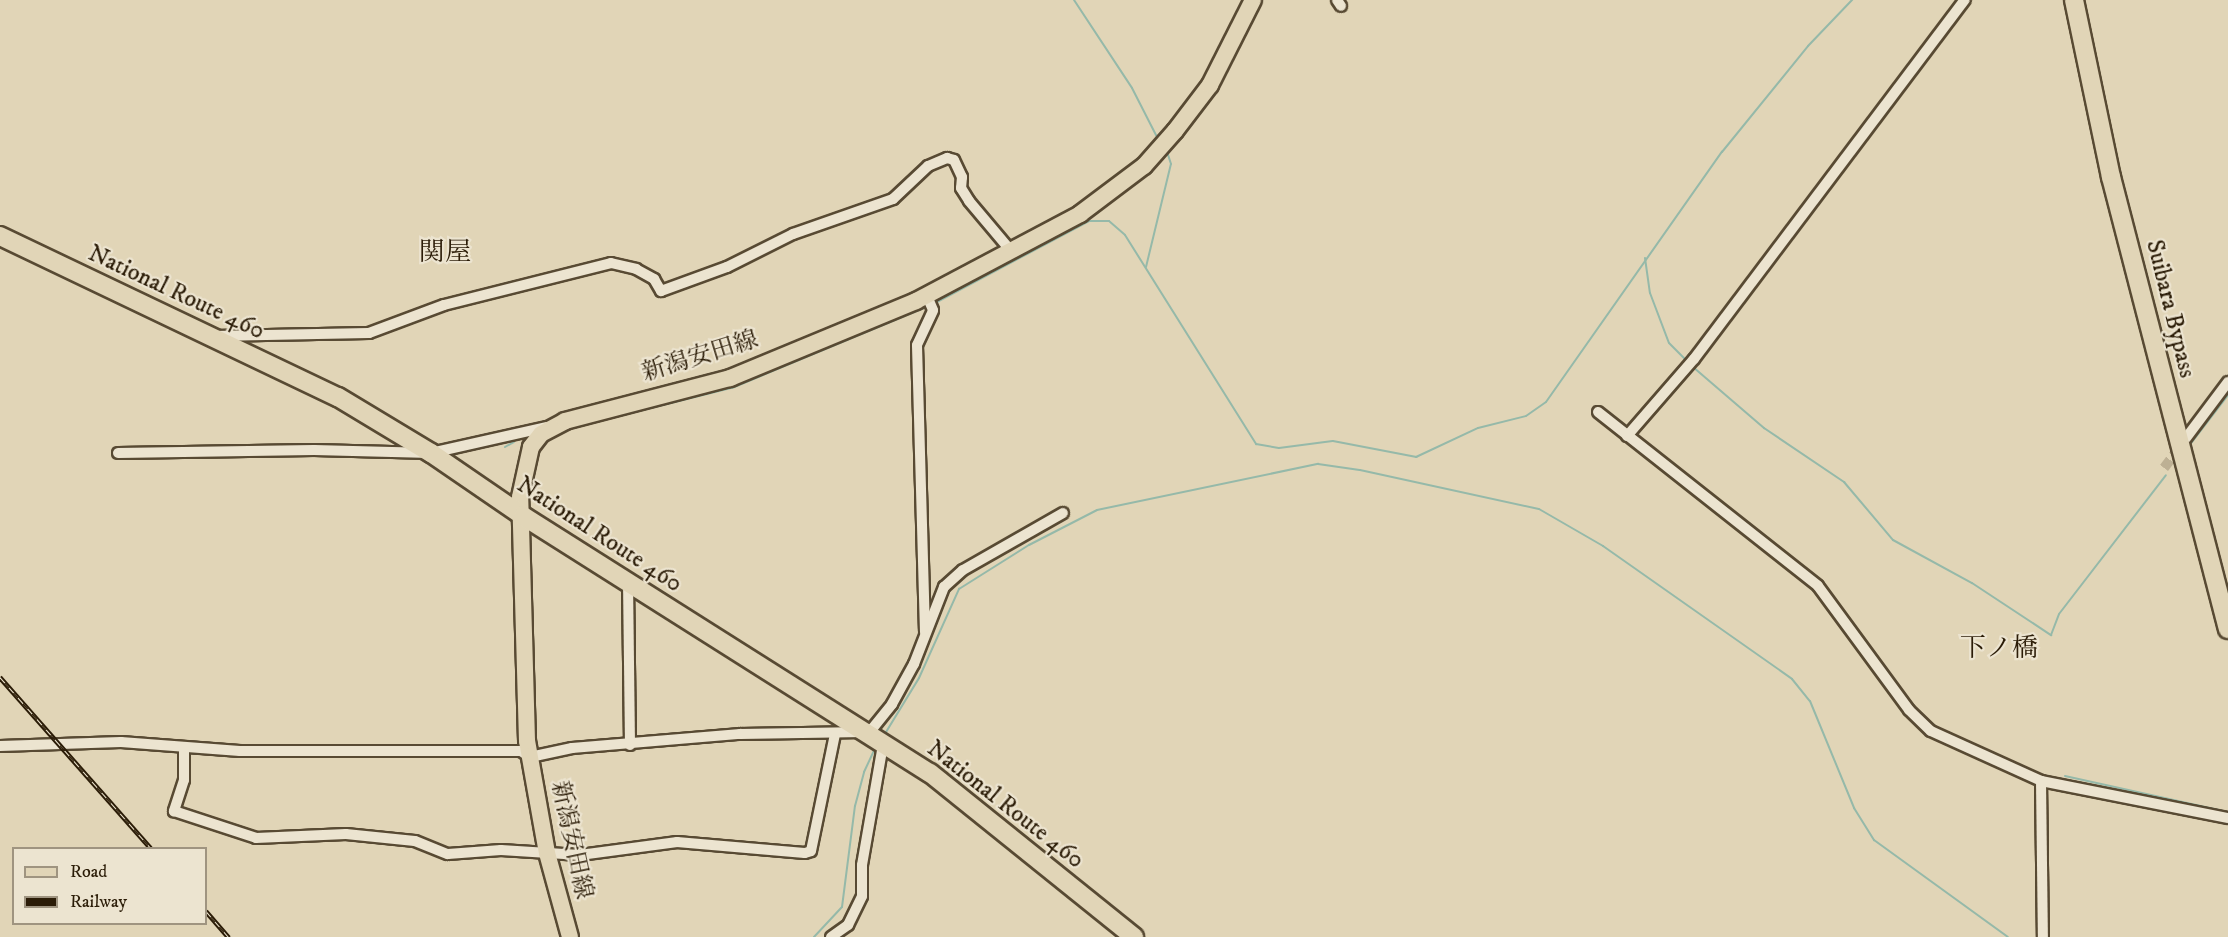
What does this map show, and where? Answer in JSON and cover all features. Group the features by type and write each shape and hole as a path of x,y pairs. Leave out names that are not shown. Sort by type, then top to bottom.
{"highway":[{"name":"Suibara Bypass","path":"2074,0 2111,177 2228,629"},
{"name":"National Route 460","path":"0,236 338,397 431,453 523,516 930,774 1134,937"}],"main road":[{"name":"新潟安田線","path":"570,937 547,853 530,757 525,707 523,516 520,497 526,458 541,434 552,426 730,378 927,296 1012,252 1094,205 1144,166 1210,85 1253,0"}],"street":[{"path":"1627,436 1694,359 1965,0"},
{"path":"214,336 369,333 444,305 611,263 654,279 661,291 727,267 793,234 893,199 928,166 947,158 954,160 962,177 961,189 969,201 1012,252"},
{"path":"925,635 918,345 933,310 927,296"},
{"path":"2186,438 2228,382"},
{"path":"1598,412 1818,586 1909,710 1931,731 2041,781 2228,818"},
{"path":"118,453 211,450 431,453 552,426"},
{"path":"831,937 848,925 862,896 862,865 872,729 892,704 925,635 944,587 963,570 1063,513"},
{"path":"628,581 630,745"},
{"path":"0,746 121,742 184,748 521,751 530,757 572,748 630,745 740,734 835,734 872,738"},
{"path":"184,748 184,780 174,811 256,838 346,834 415,841 448,854 501,850 580,855 677,842 811,851 835,734"},
{"path":"2041,781 2043,937"}],"waterway":[{"path":"1074,0 1132,88 1158,139"},
{"path":"935,303 1089,221 1109,221 1125,235 1256,444 1279,448 1333,441 1416,457 1478,428 1526,416 1546,402 1722,152 1808,46 1852,0"},
{"path":"1146,267 1171,164 1167,152"},
{"path":"1645,258 1650,293 1669,343 1687,361"},
{"path":"567,429 732,388 927,307"},
{"path":"1693,367 1764,428 1844,482 1893,540 1972,583 2051,635 2059,614 2166,475"},
{"path":"2189,446 2228,395"},
{"path":"505,447 514,442"},
{"path":"883,737 919,678 959,589 1029,545 1097,510 1318,464 1360,470 1539,509 1603,546 1792,679 1810,701 1854,808 1874,840 2008,937"},
{"path":"814,937 842,907 855,806 864,772 875,748"},
{"path":"2065,776 2228,812"}],"tunnel":[{"path":"2164,468 2182,444"}],"railway":[{"path":"0,677 150,847"},
{"path":"207,912 229,937"}],"district":[{"name":"関屋","path":"445,253"},
{"name":"下ノ橋","path":"1999,649"}]}
